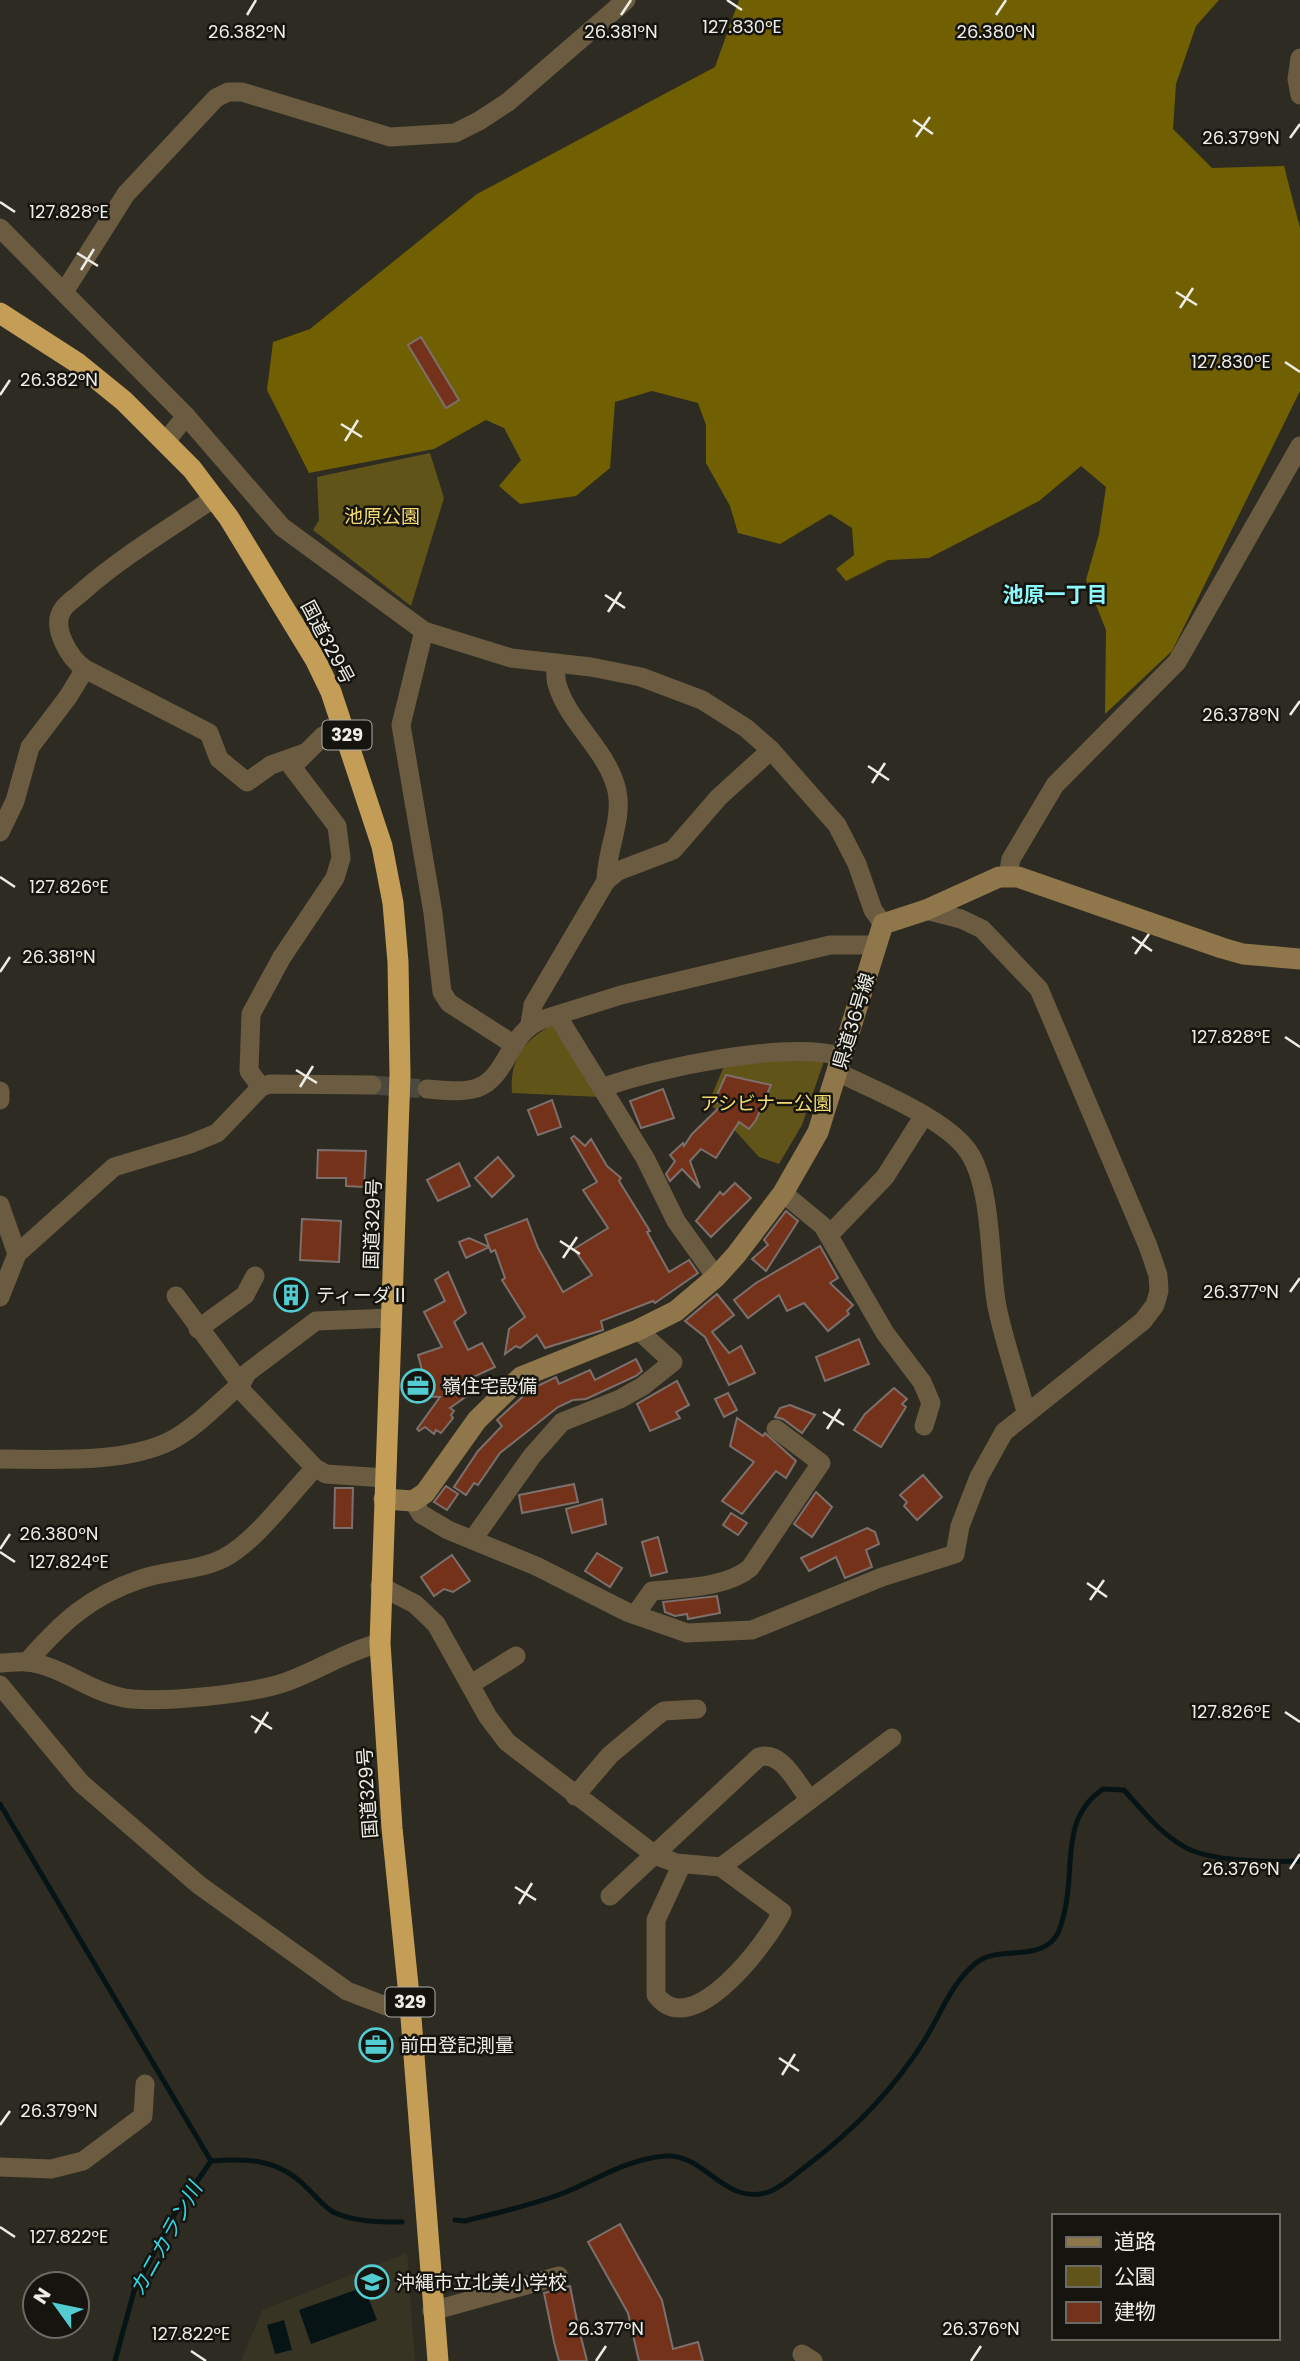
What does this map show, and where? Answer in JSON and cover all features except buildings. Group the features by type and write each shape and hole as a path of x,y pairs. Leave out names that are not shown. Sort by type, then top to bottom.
{"highway":[{"name":"国道329号","path":"0,313 76,362 124,401 166,441 214,498 257,562 315,659 344,727 382,846 393,902 398,962 400,1075 380,1643 392,1828 410,2005 438,2361"}],"main road":[{"path":"879,935 926,910 1008,876 1039,883 1243,954 1300,959"},
{"name":"県道36号線","path":"413,1501 437,1479 477,1420 521,1377 638,1331 676,1311 716,1277 783,1193 818,1132 879,935"},
{"path":"385,1488 413,1501"}],"street":[{"path":"64,292 127,194 216,98 228,92 242,92 390,137 455,133 480,121 508,102 626,0"},
{"path":"1300,58 1297,79 1300,96"},
{"path":"0,228 186,415 282,527 424,631 512,658 641,677 702,700 746,727 771,750 837,825 879,935 621,995 530,1024"},
{"path":"166,441 186,415"},
{"path":"1008,876 1011,859 1055,785 1177,662 1300,446"},
{"path":"214,498 103,573 63,610 59,621 61,634 74,661 85,669 209,733 219,759 247,782 271,765 304,753"},
{"path":"424,631 401,725 433,913 442,992 449,1003 513,1044"},
{"path":"556,663 557,685 610,768 618,794 618,817 606,863 606,881"},
{"path":"0,832 15,801 30,747 68,697 85,669"},
{"path":"261,1087 248,1071 251,1014 282,957 335,878 341,858 337,826 292,767 323,736 344,727"},
{"path":"427,1089 464,1090 480,1087 496,1072 513,1044 530,1024 533,1006 606,881 618,871 673,850 719,797 771,750"},
{"path":"413,1501 430,1520 635,1615 687,1633 752,1630 882,1577 956,1554 960,1526 979,1477 1004,1432 1143,1321 1155,1305 1159,1291 1158,1275 1148,1246 1039,989 982,929 961,919 926,910"},
{"path":"558,1017 645,1158 676,1221 716,1277"},
{"path":"601,1088 668,1069 722,1059 826,1052 840,1065 958,1140 970,1153 977,1170 993,1250 997,1306 1024,1405 1029,1410"},
{"path":"0,1297 17,1254 114,1167 217,1133 261,1087 270,1084 372,1085"},
{"path":"0,1091 0,1100"},
{"path":"829,1235 885,1177 923,1117"},
{"path":"783,1193 823,1226 885,1333 922,1382 931,1403 924,1426"},
{"path":"0,1205 17,1254"},
{"path":"198,1329 245,1295 255,1276"},
{"path":"176,1296 239,1385 314,1468 327,1474 385,1488"},
{"path":"0,1458 98,1457 170,1441 239,1385 247,1373 316,1321 391,1318"},
{"path":"473,1539 532,1456 562,1422 620,1399 642,1387 673,1362 638,1331"},
{"path":"635,1615 652,1591 715,1582 742,1574 750,1568 821,1463 776,1429"},
{"path":"27,1662 58,1626 93,1599 143,1578 181,1572 224,1558 246,1541 314,1468"},
{"path":"380,1586 415,1604 436,1624 488,1717 507,1742 655,1855 682,1864 721,1867 782,1912 750,1961 721,1990 693,2004 671,2007 661,2003 656,1995 656,1920 682,1864"},
{"path":"0,1663 27,1662 50,1668 97,1692 134,1699 169,1699 229,1693 284,1683 358,1648 380,1643"},
{"path":"471,1684 516,1656"},
{"path":"0,1685 81,1783 199,1885 347,1991 386,2006 410,2005"},
{"path":"575,1796 610,1755 658,1715 664,1711 696,1709"},
{"path":"721,1867 892,1738"},
{"path":"610,1896 752,1761 760,1757 768,1754 778,1758 810,1800"},
{"path":"0,2167 51,2169 83,2161 143,2116 145,2084"},
{"path":"432,2311 559,2276"}],"shaded area":[{"path":"739,0 1219,0 1196,26 1176,84 1173,129 1212,168 1284,166 1300,228 1300,391 1172,651 1105,714 1106,630 1086,580 1099,534 1106,487 1081,466 1039,501 929,558 888,560 846,581 836,569 854,555 852,528 830,514 780,544 738,533 730,506 706,463 706,425 698,403 652,391 615,402 610,468 576,496 520,504 499,486 521,460 504,428 486,420 434,449 309,473 267,390 273,342 310,329 477,194 715,67"},
{"name":"沖縄市立北美小学校","path":"407,2253 415,2361 241,2361 262,2310"},
{"path":"364,2287 377,2320 311,2344 299,2310"},
{"path":"284,2320 292,2350 275,2354 267,2325"}],"green space":[{"name":"池原公園","path":"430,453 444,498 411,606 313,530 319,520 317,477"},
{"path":"552,1025 600,1097 512,1093 513,1071 520,1052 534,1037"},
{"name":"アシビナー公園","path":"805,1057 824,1061 802,1125 779,1164 759,1157 709,1102 724,1066"}],"waterway":[{"path":"455,2220 465,2221 542,2201 627,2165 665,2156 679,2157 693,2163 741,2193 755,2195 780,2186 839,2139 885,2094 912,2060 953,1989 967,1971 984,1958 1034,1950 1054,1939 1064,1914 1074,1830 1089,1801 1103,1789 1124,1790 1166,1834 1194,1851 1240,1860 1300,1861"},
{"path":"0,1804 211,2161"},
{"path":"211,2161 249,2160 273,2165 295,2177 333,2212 358,2220 402,2222"},
{"name":"カニカラン川","path":"115,2361 134,2291 174,2215 211,2161"}],"tunnel":[{"path":"372,1085 427,1089"}],"place":[{"name":"ティーダⅡ","path":"291,1295"},
{"name":"嶺住宅設備","path":"418,1386"},
{"name":"前田登記測量","path":"376,2045"},
{"name":"沖縄市立北美小学校","path":"372,2282"}],"district":[{"name":"池原一丁目","path":"1055,595"}]}
